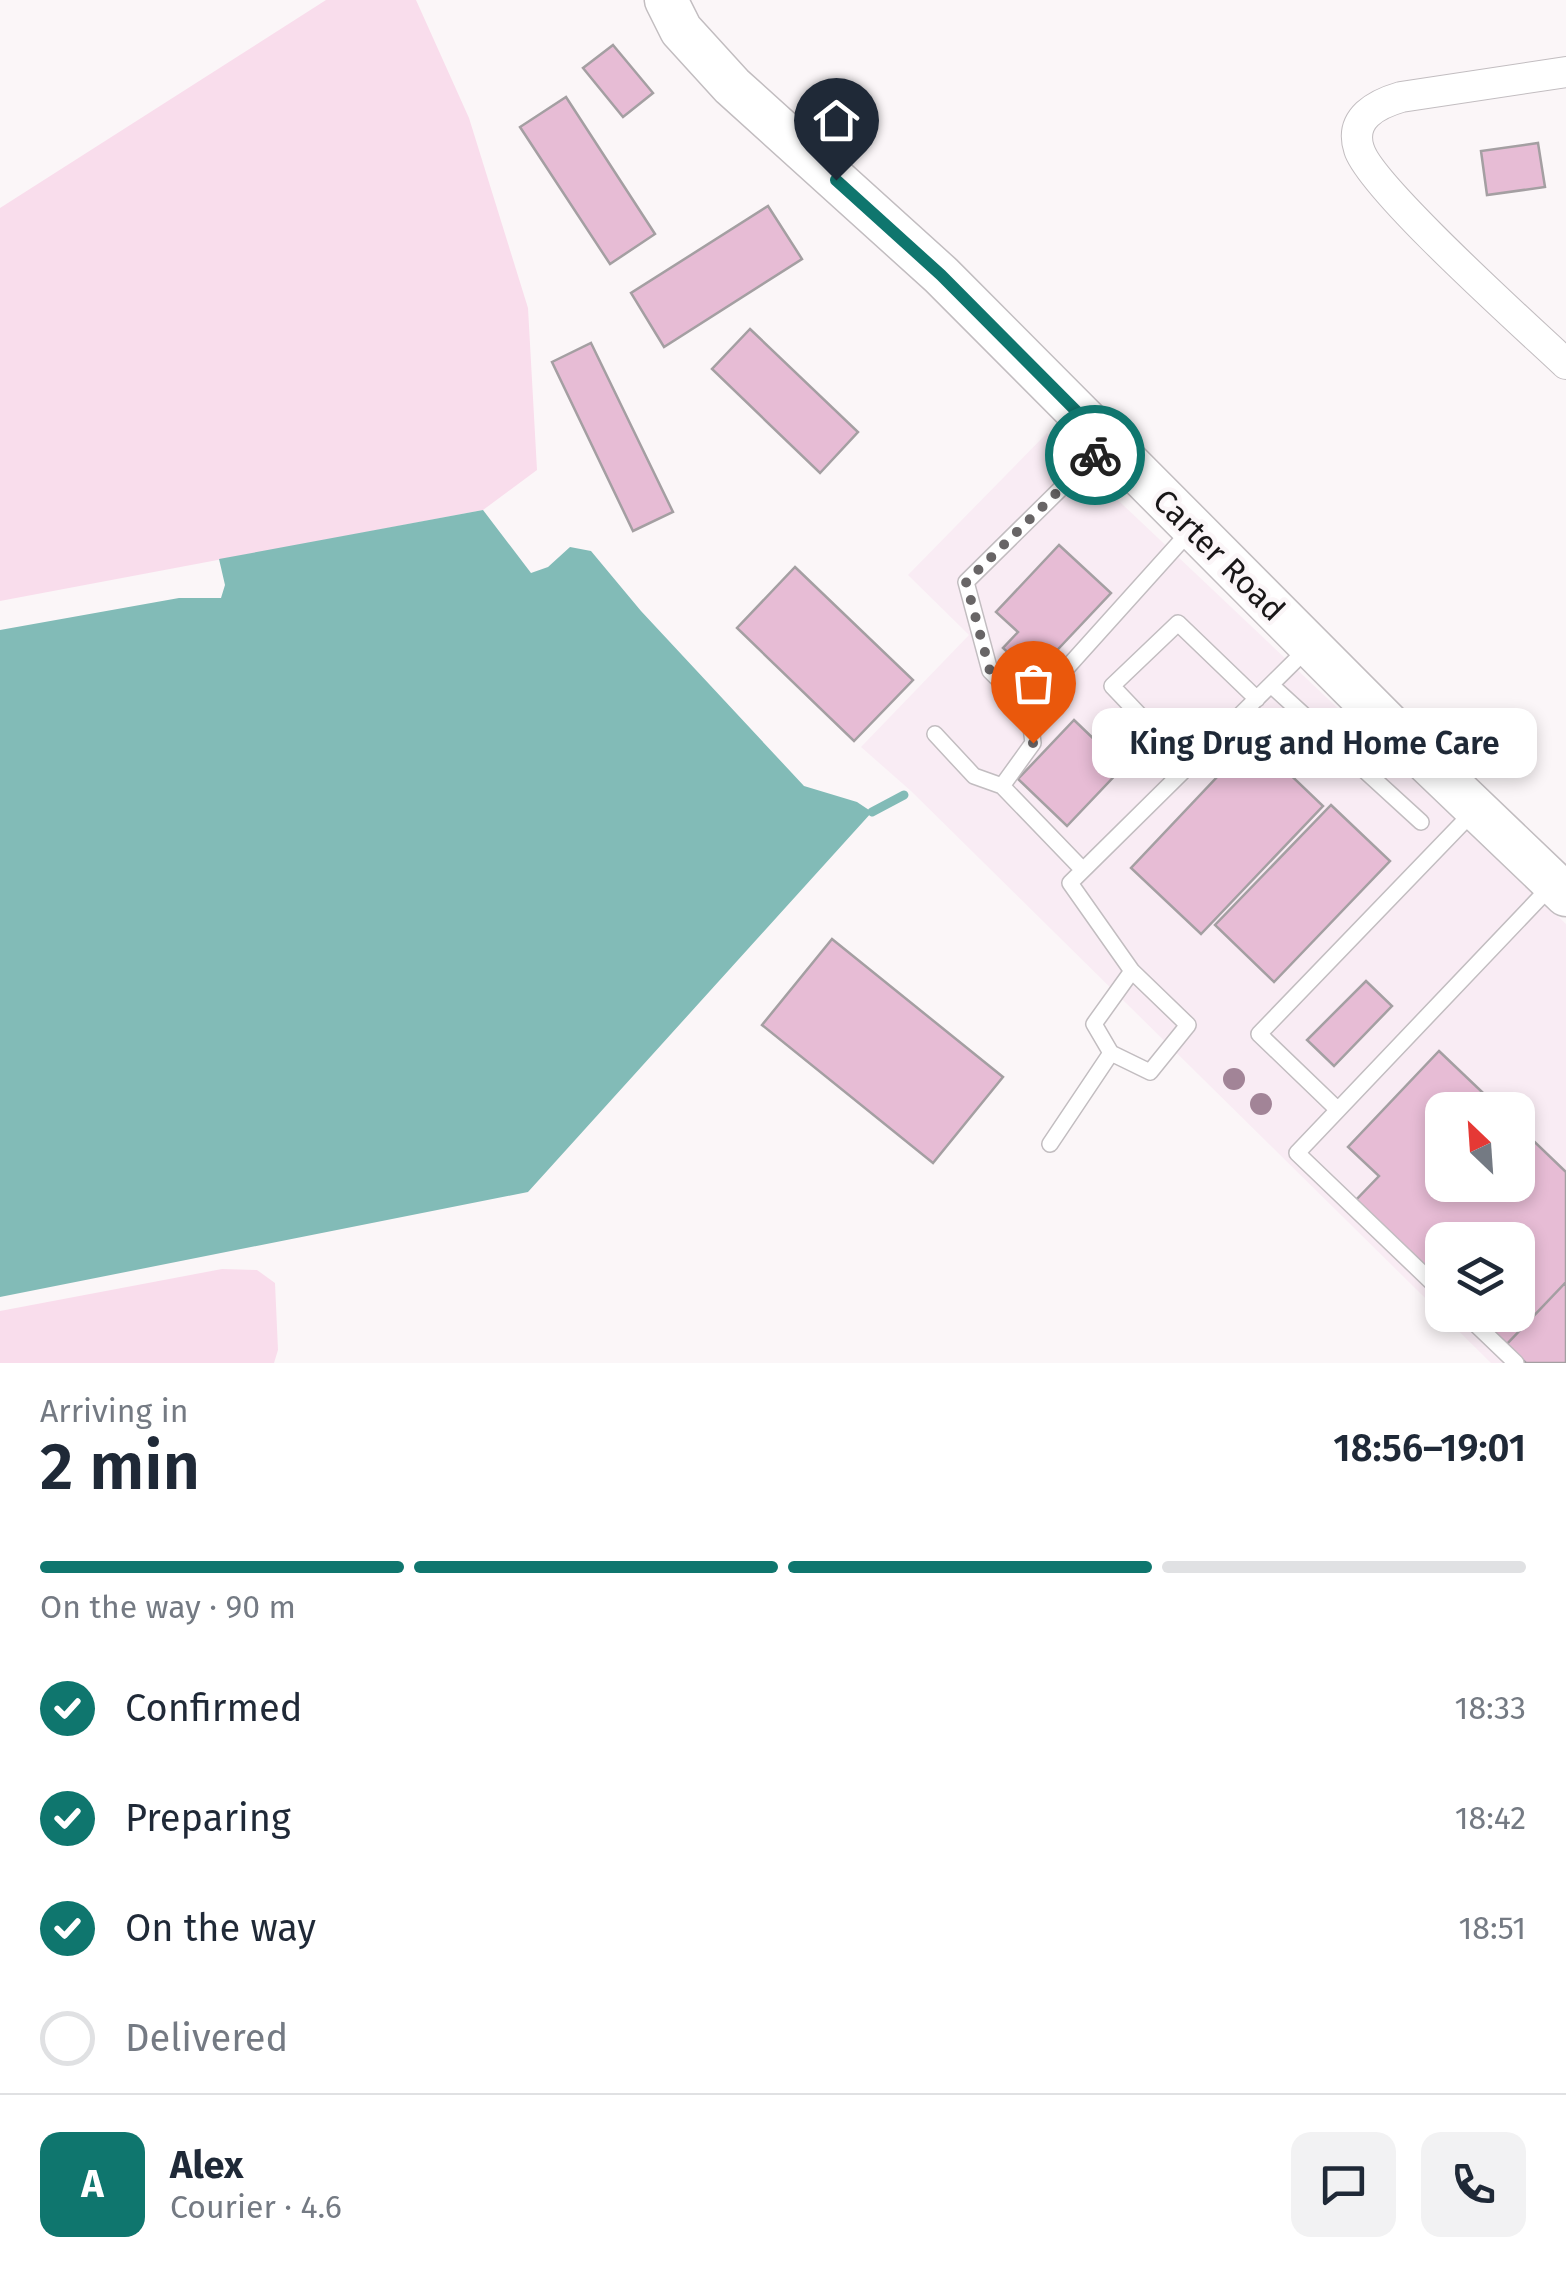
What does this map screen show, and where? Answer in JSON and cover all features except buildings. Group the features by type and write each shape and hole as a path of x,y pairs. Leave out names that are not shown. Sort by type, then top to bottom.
{"main road":[{"name":"Carter Road","path":"666,0 682,30 732,86 941,275 1310,646 1560,889"}],"street":[{"path":"1566,72 1401,97 1376,104 1358,128 1358,147 1384,186 1566,364"}],"lane":[{"path":"1002,786 1033,743 1029,710 990,671 966,582 1108,443"},
{"path":"1029,710 1192,528"},
{"path":"1188,766 1112,686 1178,623 1257,698"},
{"path":"1132,971 1094,1024 1110,1053 1150,1072 1188,1025 1132,971 1070,882 1310,646"},
{"path":"1270,685 1421,822"},
{"path":"935,734 974,776 1002,786 1083,870"},
{"path":"1338,1110 1259,1034 1476,809"},
{"path":"1425,1275 1298,1152 1560,889"},
{"path":"1050,1144 1110,1053"},
{"path":"1484,1332 1516,1363"}],"shaded area":[{"path":"326,0 416,0 469,118 528,308 537,470 483,510 0,601 0,208"},
{"path":"1047,433 1566,924 1566,1363 1491,1363 1459,1332 1535,1332 1535,1222 1425,1222 1425,1298 911,791 861,747 969,635 908,575"},
{"path":"222,1269 257,1270 275,1283 278,1350 274,1363 0,1363 0,1311"}],"water":[{"path":"483,510 531,573 548,567 570,547 591,551 641,611 804,786 857,802 872,812 528,1192 0,1297 0,630 179,598 221,598 225,585 219,559"}],"waterway":[{"path":"872,812 904,795"}],"way so far":[{"path":"1033,743 1029,710 990,671 966,582 1095,455"}],"place":[{"name":"King Drug and Home Care","path":"1033,743"}],"route":[{"path":"836,180 941,275 1108,443 1095,455"}]}
